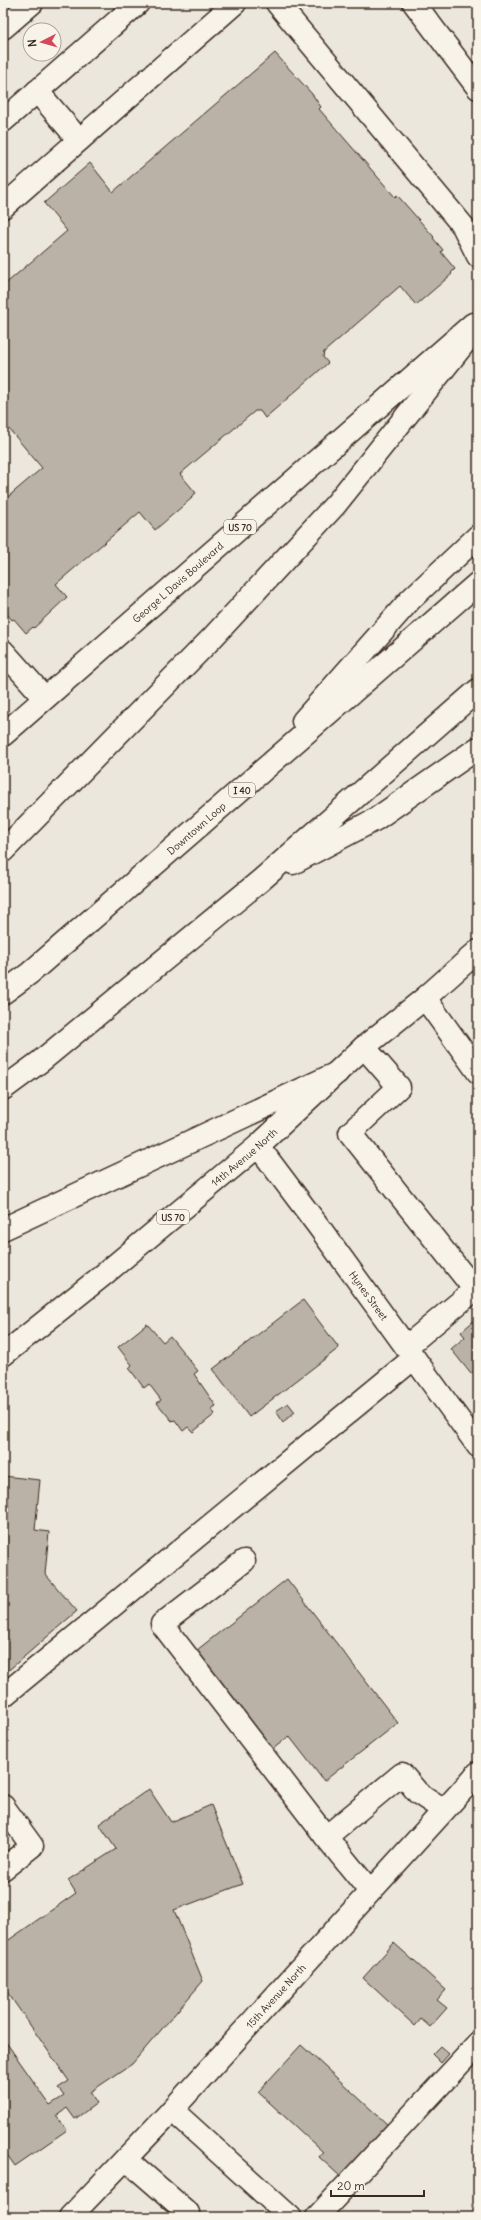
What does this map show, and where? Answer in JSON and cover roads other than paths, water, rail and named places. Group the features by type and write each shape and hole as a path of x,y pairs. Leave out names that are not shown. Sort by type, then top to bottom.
{"main road":[{"path":"3,28 32,3"},
{"path":"3,121 138,3"},
{"path":"3,207 235,3"},
{"path":"277,3 463,226 478,256"},
{"path":"414,3 478,88"},
{"path":"38,91 79,140"},
{"name":"George L Davis Boulevard","path":"3,735 478,319"},
{"path":"3,851 212,638 336,504 478,326"},
{"path":"246,787 410,600 478,536"},
{"name":"Downtown Loop","path":"3,993 30,973 246,787 478,583"},
{"path":"3,651 45,698"},
{"path":"3,1089 41,1061 260,881 478,690"},
{"path":"260,881 376,819 478,748"},
{"name":"14th Avenue North","path":"3,1354 96,1281 258,1146 364,1047 425,998 478,951"},
{"path":"425,998 478,1072"},
{"path":"3,1696 410,1352 476,1289 350,1133 399,1087 364,1047"},
{"path":"3,1229 337,1073"},
{"name":"Hynes Street","path":"258,1146 478,1446"},
{"path":"244,1561 162,1624 326,1837 370,1891"},
{"name":"15th Avenue North","path":"70,2217 126,2160 172,2110 478,1773"},
{"path":"326,1837 402,1774 418,1793 444,1810"},
{"path":"3,1806 32,1846 3,1869"},
{"path":"317,2217 478,2044"},
{"path":"172,2110 290,2217"},
{"path":"126,2160 188,2213"}]}
